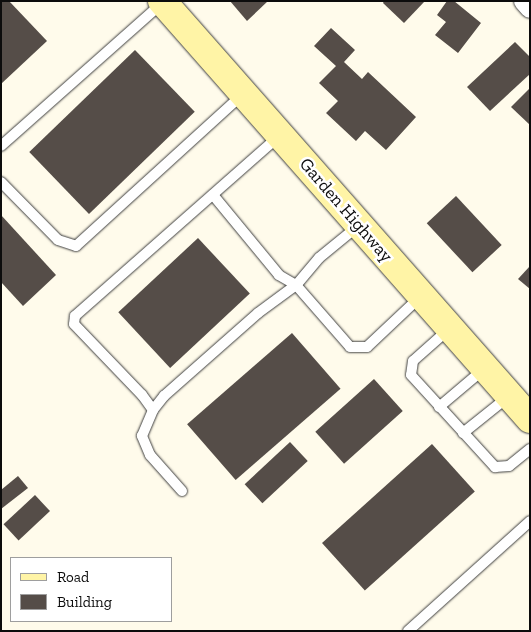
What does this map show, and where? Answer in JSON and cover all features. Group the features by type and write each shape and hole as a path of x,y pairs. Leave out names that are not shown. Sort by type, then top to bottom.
{"main road":[{"name":"Garden Highway","path":"163,2 530,418"}],"street":[{"path":"524,1 530,8"}],"lane":[{"path":"1,146 163,2"},
{"path":"1,182 58,240 76,246 243,94"},
{"path":"154,410 74,324 75,316 280,135"},
{"path":"213,195 279,275 296,285 350,347 367,347 421,296"},
{"path":"182,491 150,455 142,436 154,410 164,396 258,313 296,285 319,258 358,225"},
{"path":"450,328 413,361 411,375 495,467 509,466 530,449"},
{"path":"439,407 485,368"},
{"path":"463,434 510,396"},
{"path":"408,631 530,521"}],"building":[{"path":"1,1 9,1 47,41 1,84"},
{"path":"230,1 268,1 247,21"},
{"path":"384,1 425,1 404,23 383,3"},
{"path":"447,1 454,1 481,23 458,53 435,35 446,22 437,15"},
{"path":"331,28 355,50 344,62 362,79 368,72 416,117 386,150 365,131 356,141 326,113 338,101 319,83 336,66 314,46"},
{"path":"515,42 530,57 530,74 490,111 467,87"},
{"path":"135,50 195,112 89,214 29,152"},
{"path":"530,88 530,125 511,107"},
{"path":"456,196 502,245 472,272 427,223"},
{"path":"1,215 56,275 23,306 1,282"},
{"path":"198,238 250,294 170,368 118,312"},
{"path":"530,266 530,289 518,279"},
{"path":"292,333 341,389 236,480 187,424"},
{"path":"374,379 403,411 344,464 315,432"},
{"path":"290,442 308,461 262,503 245,484"},
{"path":"432,444 475,492 365,591 322,543"},
{"path":"18,476 28,488 1,509 1,490"},
{"path":"35,495 50,511 19,540 4,524"}]}
